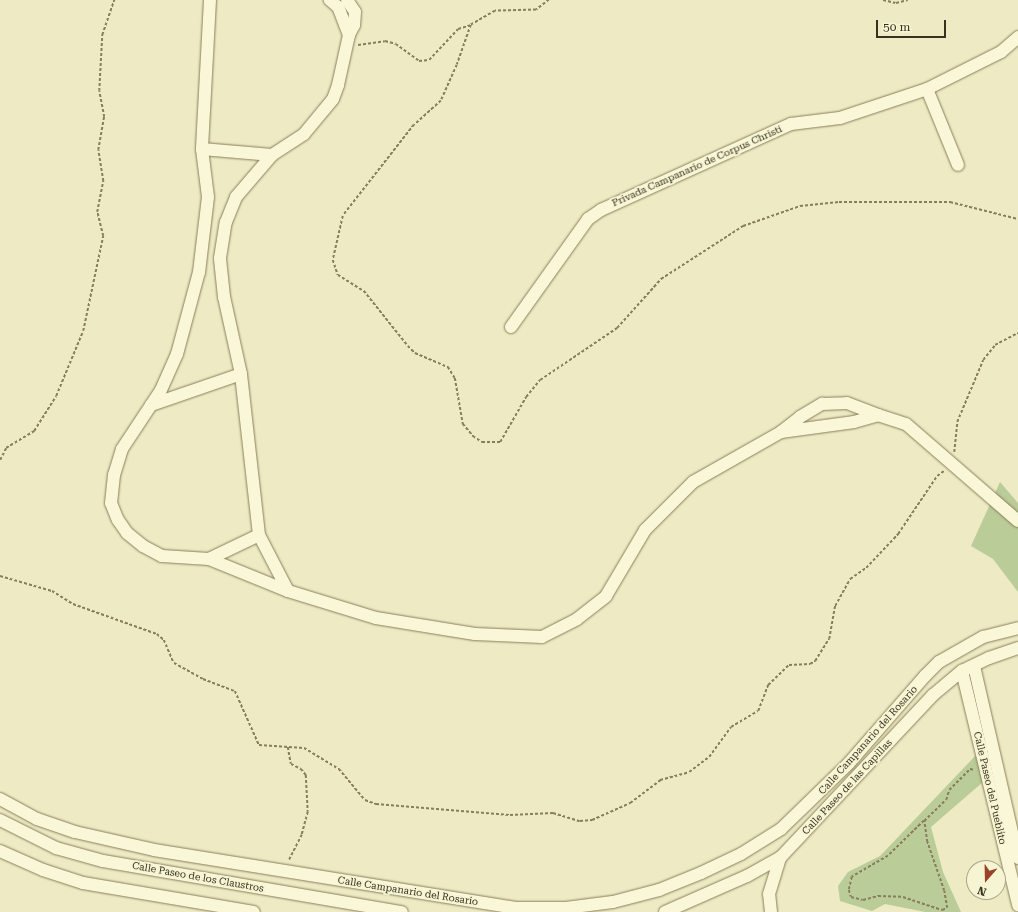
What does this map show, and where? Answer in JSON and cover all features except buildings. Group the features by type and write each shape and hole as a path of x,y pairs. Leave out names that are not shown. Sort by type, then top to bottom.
{"street":[{"path":"210,0 202,149 208,197 199,272 177,354 161,390 122,449 114,475 112,503 118,520 127,533 143,546 162,556 209,559 288,591 376,618 475,634 542,637 577,619 606,596 645,530 693,482 781,432 800,417 822,404 847,403 906,424 1018,521"},
{"path":"330,0 338,7 348,40"},
{"path":"288,591 259,535 241,374 224,297 220,258 226,222 236,197 272,156 304,134 333,98 338,85 348,40 354,25 355,12 347,0"},
{"name":"Privada Campanario de Corpus Christi","path":"511,327 588,219 601,210 791,124 840,118 927,89 1001,52 1018,36"},
{"path":"927,89 958,165"},
{"path":"202,149 272,156"},
{"path":"151,405 241,374"},
{"path":"781,432 854,422 878,415"},
{"path":"209,559 259,535"},
{"name":"Calle Campanario del Rosario","path":"0,800 37,819 75,832 154,850 517,908 566,908 613,902 659,890 740,854 781,829 849,763 925,676 940,662 983,638 1018,628"},
{"name":"Calle Paseo de las Capillas","path":"665,912 748,876 780,858 933,695 962,671 1018,648"},
{"name":"Calle Paseo del Pueblito","path":"974,666 1005,796 1014,824 1018,858"},
{"name":"Calle Paseo del Pueblito","path":"962,671 993,800 1015,882 1018,905"},
{"path":"993,800 1005,796"},
{"name":"Calle Paseo de los Claustros","path":"0,820 56,848 103,861 396,912"},
{"path":"1,854 83,883 254,912"},
{"path":"771,912 769,894 780,858"}],"path":[{"path":"0,460 6,448 34,431 56,396 83,331 103,236 97,212 103,181 98,150 104,117 99,92 102,35 114,0"},
{"path":"884,0 896,3 908,0"},
{"path":"348,40 365,45 385,41 396,44 419,61 429,60 458,29 471,25"},
{"path":"0,576 52,591 73,604 158,634 164,640 170,658 174,663 203,679 235,691 259,745 304,748 338,769 365,800 376,804 510,815 553,813 580,821 592,820 630,803 660,780 689,772 709,757 731,727 758,711 768,685 789,665 810,664 815,661 829,639 835,606 850,579 866,568 898,534 937,476 953,464 957,422 983,360 995,345 1018,333"},
{"path":"283,871 302,835 308,812 306,775 301,769 291,764 288,747"},
{"path":"924,821 927,842 944,891 947,908 942,910 903,897 878,896 862,900 852,897 849,890 852,877 888,856 924,821 946,800 949,790 970,769 977,770 985,764"}],"green space":[{"path":"1000,482 1018,503 1018,592 993,559 971,546"},
{"path":"977,754 983,782 931,827 943,872 961,912 925,912 885,904 872,911 840,901 838,886 848,872 880,856"}]}
